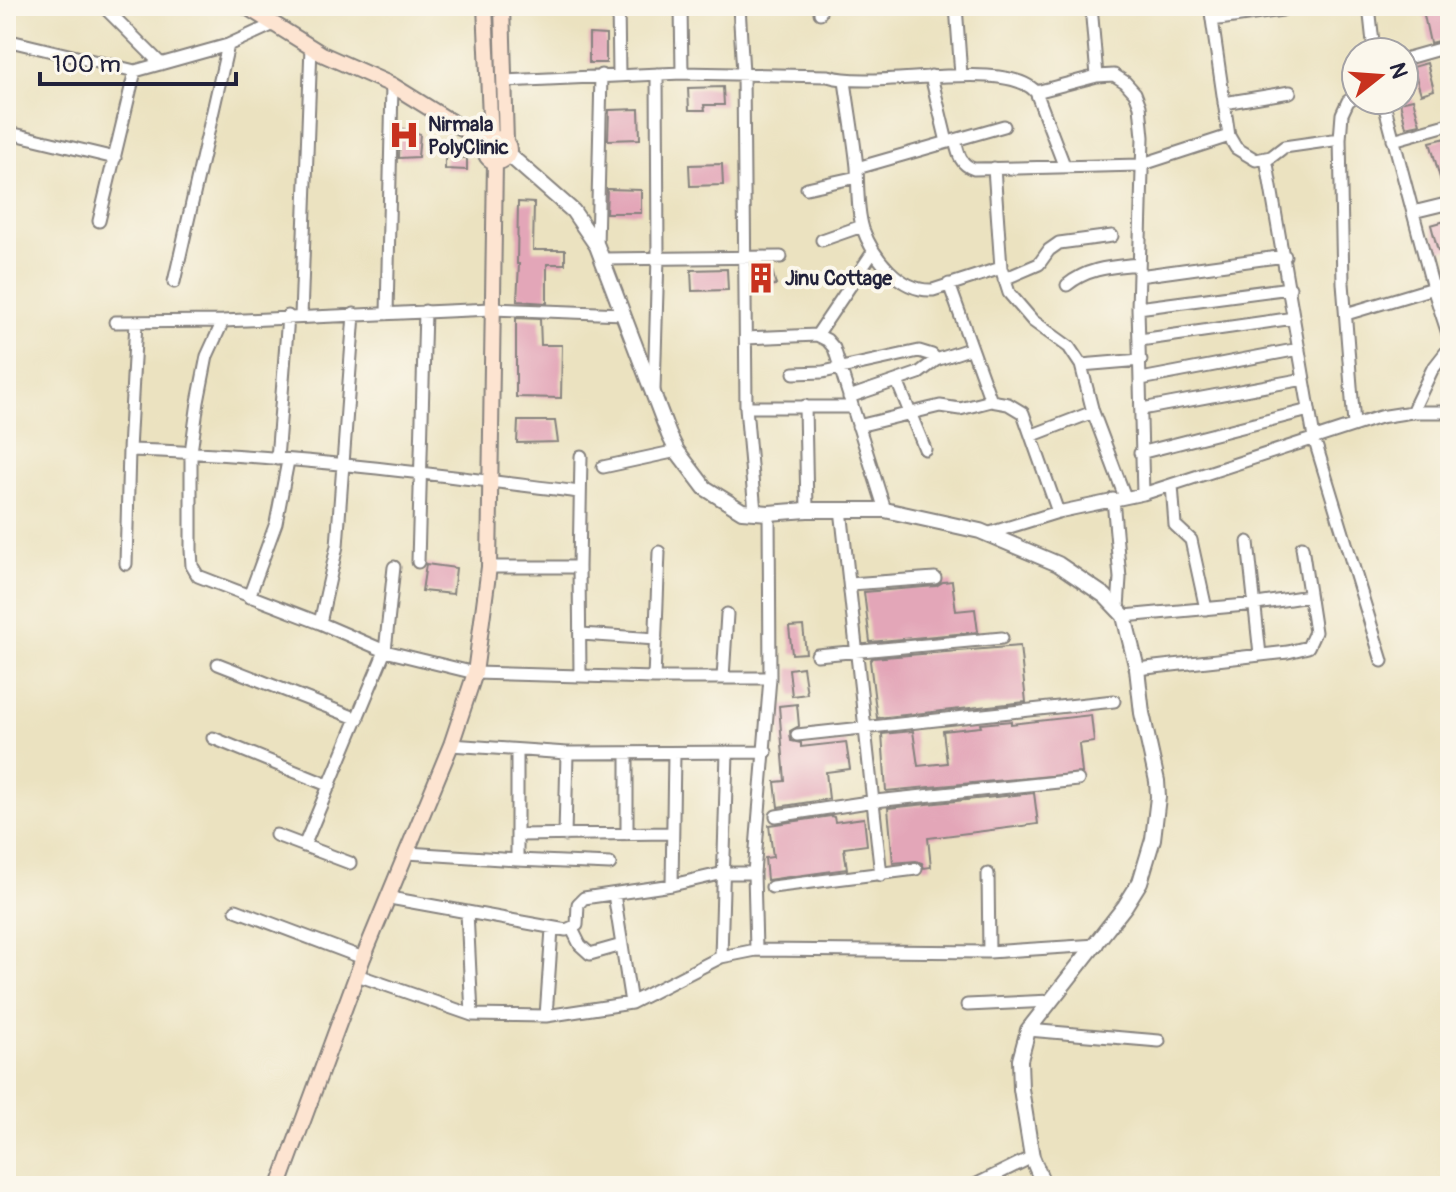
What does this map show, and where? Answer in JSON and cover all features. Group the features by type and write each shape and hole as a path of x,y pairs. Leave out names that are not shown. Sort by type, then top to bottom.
{"main road":[{"path":"245,6 311,46 392,85 497,149"},
{"path":"485,6 497,149"},
{"path":"279,1186 363,958 451,745 475,673 489,567 492,309 497,149 504,81 502,6"}],"street":[{"path":"103,6 161,64"},
{"path":"618,6 619,74"},
{"path":"681,6 682,73"},
{"path":"739,6 743,73 746,407 762,513 770,678 754,873 756,950"},
{"path":"956,6 961,75"},
{"path":"1091,6 1097,76"},
{"path":"1210,6 1229,136 1233,145 1256,160 1284,147 1340,139"},
{"path":"1369,6 1372,36"},
{"path":"1212,20 1282,10"},
{"path":"6,40 135,71 228,45 274,24"},
{"path":"174,282 228,45"},
{"path":"249,597 276,523 295,316 311,46"},
{"path":"1420,54 1450,46"},
{"path":"99,221 135,71"},
{"path":"504,81 682,73 828,76 845,81 961,75 1015,81 1032,87 1036,92 1064,165"},
{"path":"654,399 658,257 657,74"},
{"path":"600,252 601,75"},
{"path":"1036,92 1097,76 1114,75 1135,93 1143,125 1138,308 1143,494"},
{"path":"931,76 951,141 967,167 1140,165 1229,136"},
{"path":"845,81 862,226 873,252 883,265 909,284 922,291 1003,273 1039,264 1049,250 1059,243 1112,236"},
{"path":"387,314 392,85"},
{"path":"1224,103 1290,92"},
{"path":"1342,116 1346,314 1354,425"},
{"path":"1387,116 1450,340"},
{"path":"1393,140 1450,124"},
{"path":"807,188 1004,126"},
{"path":"6,132 115,158"},
{"path":"497,149 573,211 600,252 654,399 677,451 705,488 742,511 885,510 987,534 1058,564 1121,612 1206,609 1309,596"},
{"path":"1266,158 1314,438 1382,661"},
{"path":"994,168 1003,273 1009,293 1021,309 1069,347 1081,365 1093,412 1125,497"},
{"path":"1413,212 1450,203"},
{"path":"822,240 862,226"},
{"path":"600,252 658,257 781,257"},
{"path":"817,335 873,252"},
{"path":"1067,285 1087,272 1285,256"},
{"path":"1346,314 1450,283"},
{"path":"949,284 991,401"},
{"path":"1138,308 1290,288"},
{"path":"115,322 223,321 492,309 624,314"},
{"path":"418,562 425,311"},
{"path":"320,623 337,546 354,314"},
{"path":"1140,340 1294,318"},
{"path":"223,321 207,356 191,452 192,566 198,576 385,651 475,673 770,678"},
{"path":"126,564 136,322"},
{"path":"746,338 817,335 834,348 885,510"},
{"path":"1412,412 1432,370 1450,347"},
{"path":"746,407 850,402 919,373 936,360 972,348"},
{"path":"1141,379 1299,349"},
{"path":"794,373 842,368 919,351 932,355 936,360"},
{"path":"1081,365 1141,360"},
{"path":"1142,409 1304,379"},
{"path":"897,381 925,449"},
{"path":"858,426 940,406 960,409 991,401 1008,404 1023,413 1058,512"},
{"path":"805,406 807,510"},
{"path":"1140,453 1309,410"},
{"path":"1033,435 1093,412"},
{"path":"987,534 1058,512 1143,494 1380,417 1412,412 1450,412"},
{"path":"129,450 344,465 579,492"},
{"path":"603,467 677,451"},
{"path":"580,676 581,456"},
{"path":"1172,485 1175,525 1191,540 1206,609"},
{"path":"1044,1186 1032,1157 1021,1089 1020,1060 1028,1030 1097,945 1140,882 1153,839 1158,797 1137,669 1121,612 1113,499"},
{"path":"841,509 881,875"},
{"path":"1248,542 1257,604 1260,655"},
{"path":"1137,669 1308,647 1315,632 1302,547"},
{"path":"654,678 659,552"},
{"path":"304,846 385,651 394,567"},
{"path":"489,567 579,567"},
{"path":"850,584 935,578"},
{"path":"723,678 727,614"},
{"path":"581,634 656,639"},
{"path":"817,655 1002,638"},
{"path":"218,664 358,719"},
{"path":"797,735 1114,701"},
{"path":"213,738 330,786"},
{"path":"451,745 517,752 766,752"},
{"path":"517,752 517,860"},
{"path":"721,957 727,752"},
{"path":"565,835 567,753"},
{"path":"627,753 627,834"},
{"path":"672,885 674,753"},
{"path":"776,816 875,801 1078,780"},
{"path":"517,835 671,833"},
{"path":"276,835 350,863"},
{"path":"407,853 610,864"},
{"path":"772,887 916,869"},
{"path":"390,898 552,929 572,929 577,925 578,904 594,895 672,885 724,873 754,873"},
{"path":"988,874 989,952"},
{"path":"614,894 631,1003"},
{"path":"236,910 363,958"},
{"path":"467,912 472,1015"},
{"path":"546,1016 552,929"},
{"path":"572,929 580,945 590,954 622,945"},
{"path":"357,975 472,1015 546,1016 631,1003 721,957 756,950 989,952 1097,945"},
{"path":"967,1005 1051,1001"},
{"path":"1028,1030 1159,1041"},
{"path":"973,1186 1032,1157"}],"building":[{"path":"1422,6 1450,6 1450,38 1430,43"},
{"path":"589,34 606,35 606,63 589,63"},
{"path":"1427,63 1434,90 1421,94 1420,91 1420,65"},
{"path":"723,87 724,105 704,105 705,110 689,110 688,88"},
{"path":"639,109 640,139 608,140 609,110"},
{"path":"1403,116 1418,116 1420,124 1406,127"},
{"path":"400,128 420,134 418,157 399,158"},
{"path":"1450,137 1450,195 1445,196 1430,142"},
{"path":"445,157 467,158 467,170 445,169"},
{"path":"722,164 723,185 690,186 689,165"},
{"path":"607,189 641,190 641,213 606,213"},
{"path":"518,202 534,203 533,250 565,250 565,264 547,264 547,303 517,301"},
{"path":"1445,221 1450,248 1438,251 1431,225"},
{"path":"727,269 728,290 692,291 691,270"},
{"name":"Jinu Cottage","path":"753,269 772,270 776,285 753,286"},
{"path":"516,318 540,319 541,345 562,345 561,398 516,397"},
{"path":"518,421 555,421 558,442 517,443"},
{"path":"426,564 456,568 453,594 422,591"},
{"path":"952,581 956,611 975,609 978,632 870,642 864,592 936,586"},
{"path":"803,626 806,653 792,654 789,627"},
{"path":"1020,646 1026,702 877,718 872,658"},
{"path":"803,667 807,694 792,696 789,669"},
{"path":"797,704 799,726 790,731 791,741 801,743 801,747 846,742 850,769 826,772 829,799 778,807 775,782 785,781 779,706"},
{"path":"1091,715 1094,742 1079,744 1082,773 886,791 882,734 913,731 918,766 947,763 943,731 981,727 980,724 1011,721 1011,724"},
{"path":"1034,793 1038,824 928,838 931,867 924,868 922,863 916,861 893,863 888,808"},
{"path":"831,816 835,822 864,818 867,845 844,848 847,869 767,880 765,858 773,857 769,825"}],"place":[{"name":"Nirmala PolyClinic","path":"404,135"},
{"name":"Jinu Cottage","path":"761,278"}]}
